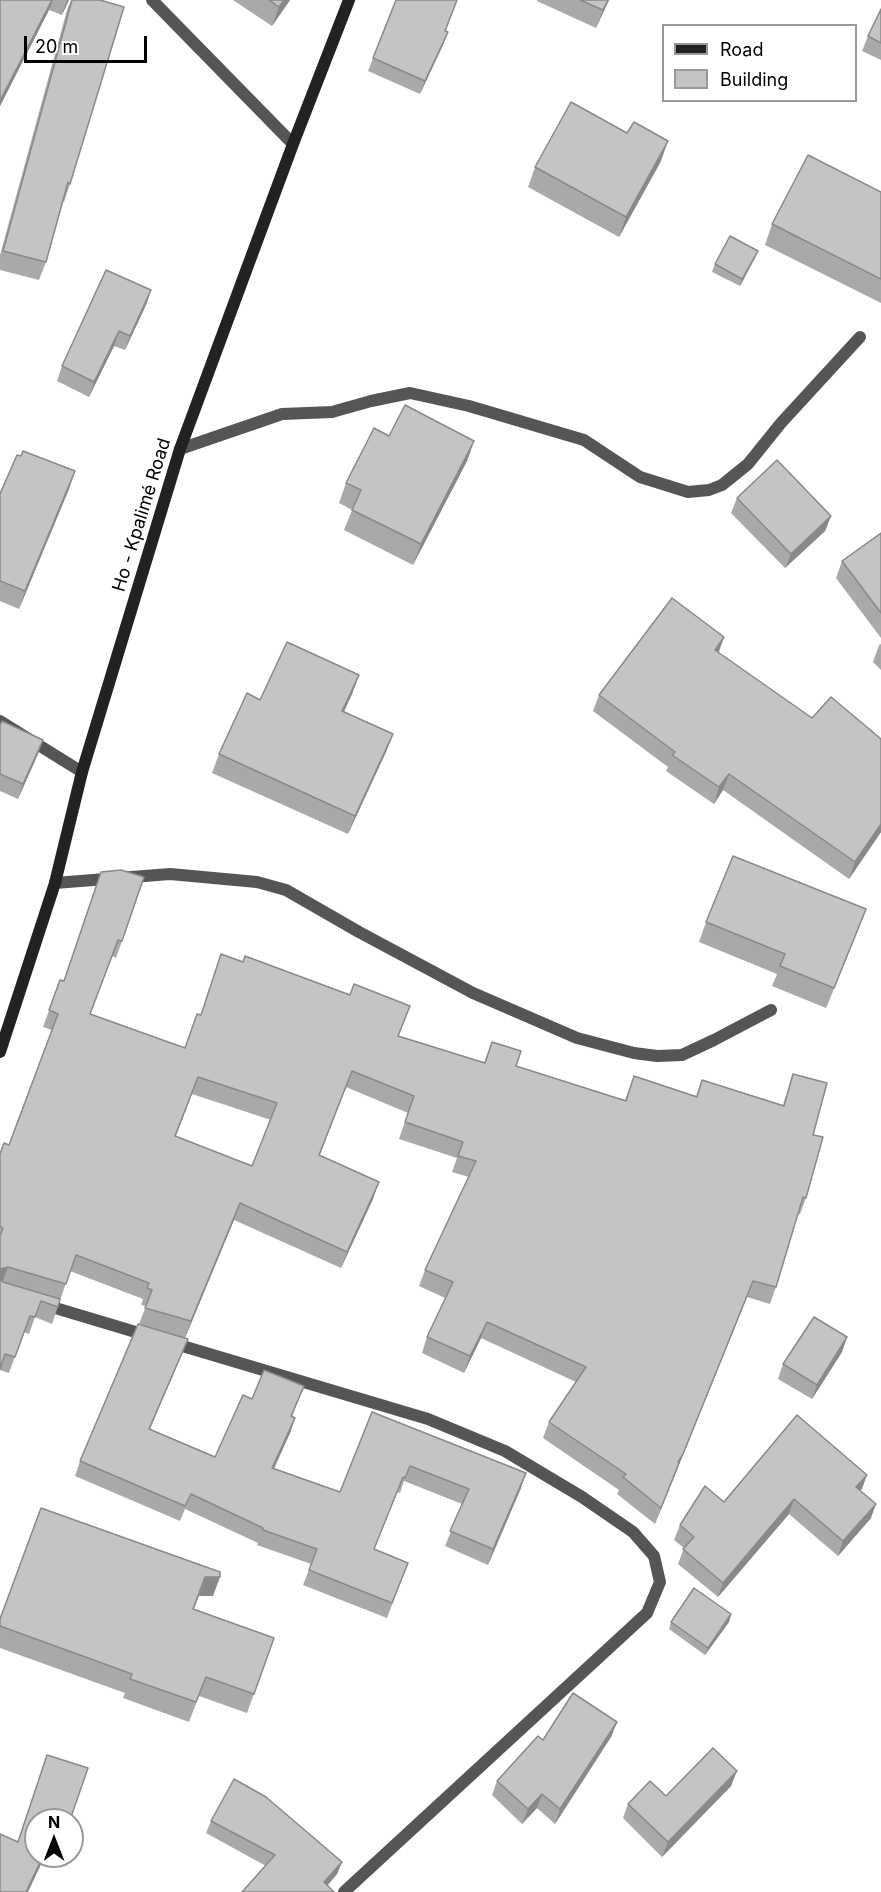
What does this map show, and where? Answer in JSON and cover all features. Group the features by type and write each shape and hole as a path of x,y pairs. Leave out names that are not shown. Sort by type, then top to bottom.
{"main road":[{"name":"Ho - Kpalimé Road","path":"0,1052 55,883 82,772 180,449 349,0"}],"street":[{"path":"152,0 293,144"},
{"path":"180,449 282,414 332,412 410,393 469,406 584,441 640,477 688,492 709,490 722,485 748,464 781,423 860,338"},
{"path":"0,721 82,772"},
{"path":"55,883 170,874 257,882 286,890 473,993 577,1038 634,1053 657,1056 681,1055 771,1010"},
{"path":"34,1302 428,1419 506,1450 633,1532 654,1556 660,1582 647,1613 344,1892"}],"building":[{"path":"0,0 52,0 0,101"},
{"path":"72,0 100,0 124,7 70,184 68,182 46,262 3,251"},
{"path":"269,0 284,0 279,7"},
{"path":"396,0 457,0 445,31 448,32 425,81 373,58"},
{"path":"580,0 608,0 603,10"},
{"path":"881,9 881,43 868,36"},
{"path":"571,102 627,133 634,122 668,141 626,217 535,167"},
{"path":"808,155 881,192 881,279 772,224"},
{"path":"730,236 758,251 742,279 715,264"},
{"path":"106,270 151,290 130,336 119,331 94,382 62,366"},
{"path":"405,405 474,441 421,544 352,510 361,490 346,483 374,428 389,436"},
{"path":"23,451 75,471 25,591 0,581 0,494 17,455 21,456"},
{"path":"777,460 831,516 791,554 737,498"},
{"path":"881,533 881,613 842,561"},
{"path":"672,598 724,637 715,650 812,718 831,697 881,739 881,824 855,862 729,774 719,787 672,755 675,752 599,695"},
{"path":"287,642 359,675 342,711 393,734 355,816 219,754 247,693 260,700"},
{"path":"2,721 43,740 23,784 0,774 0,725"},
{"path":"733,856 866,909 834,988 780,966 785,954 706,922"},
{"path":"121,870 144,877 122,941 118,940 90,1014 185,1048 197,1014 201,1015 221,954 243,962 245,956 350,995 354,984 410,1006 398,1036 485,1063 492,1042 521,1051 516,1066 626,1101 634,1076 697,1097 702,1080 784,1106 793,1074 827,1083 813,1135 823,1137 806,1198 803,1197 776,1287 753,1281 661,1508 623,1477 626,1474 549,1422 586,1367 487,1322 470,1356 427,1337 453,1282 425,1270 476,1161 458,1156 463,1142 405,1122 414,1096 352,1071 319,1155 379,1182 347,1252 240,1203 191,1321 145,1308 152,1290 147,1288 149,1283 76,1255 66,1284 8,1267 0,1269 0,1236 3,1228 0,1226 0,1154 4,1143 9,1145 58,1014 49,1010 60,980 64,981 101,872","holes":["198,1077 277,1103 252,1166 175,1136"]},
{"path":"0,1279 3,1282 60,1299 58,1307 41,1301 35,1317 30,1316 15,1357 5,1354 0,1369"},
{"path":"814,1317 847,1337 817,1385 783,1364"},
{"path":"138,1324 188,1339 149,1429 215,1457 243,1395 252,1399 264,1370 304,1386 291,1416 295,1418 272,1468 340,1492 372,1412 526,1473 493,1549 450,1531 469,1489 410,1466 405,1478 403,1477 374,1549 408,1563 392,1603 309,1570 317,1549 263,1530 191,1494 185,1506 80,1461"},
{"path":"797,1415 867,1475 856,1487 876,1504 843,1541 794,1499 723,1583 683,1549 694,1537 680,1525 705,1486 724,1502"},
{"path":"41,1508 220,1572 220,1577 205,1577 193,1609 274,1638 254,1694 206,1677 196,1702 130,1679 132,1674 0,1626 0,1619"},
{"path":"694,1588 731,1614 708,1648 671,1622"},
{"path":"573,1693 617,1722 560,1809 542,1794 528,1809 497,1781 538,1736 543,1740"},
{"path":"713,1748 737,1771 668,1842 628,1804 650,1781 666,1796"},
{"path":"47,1755 88,1768 74,1808 29,1808"},
{"path":"234,1779 266,1797 342,1862 324,1882 334,1892 242,1892 275,1855 211,1821"},
{"path":"24,1824 24,1868 37,1868 26,1892 0,1892 0,1834 18,1842"}]}
